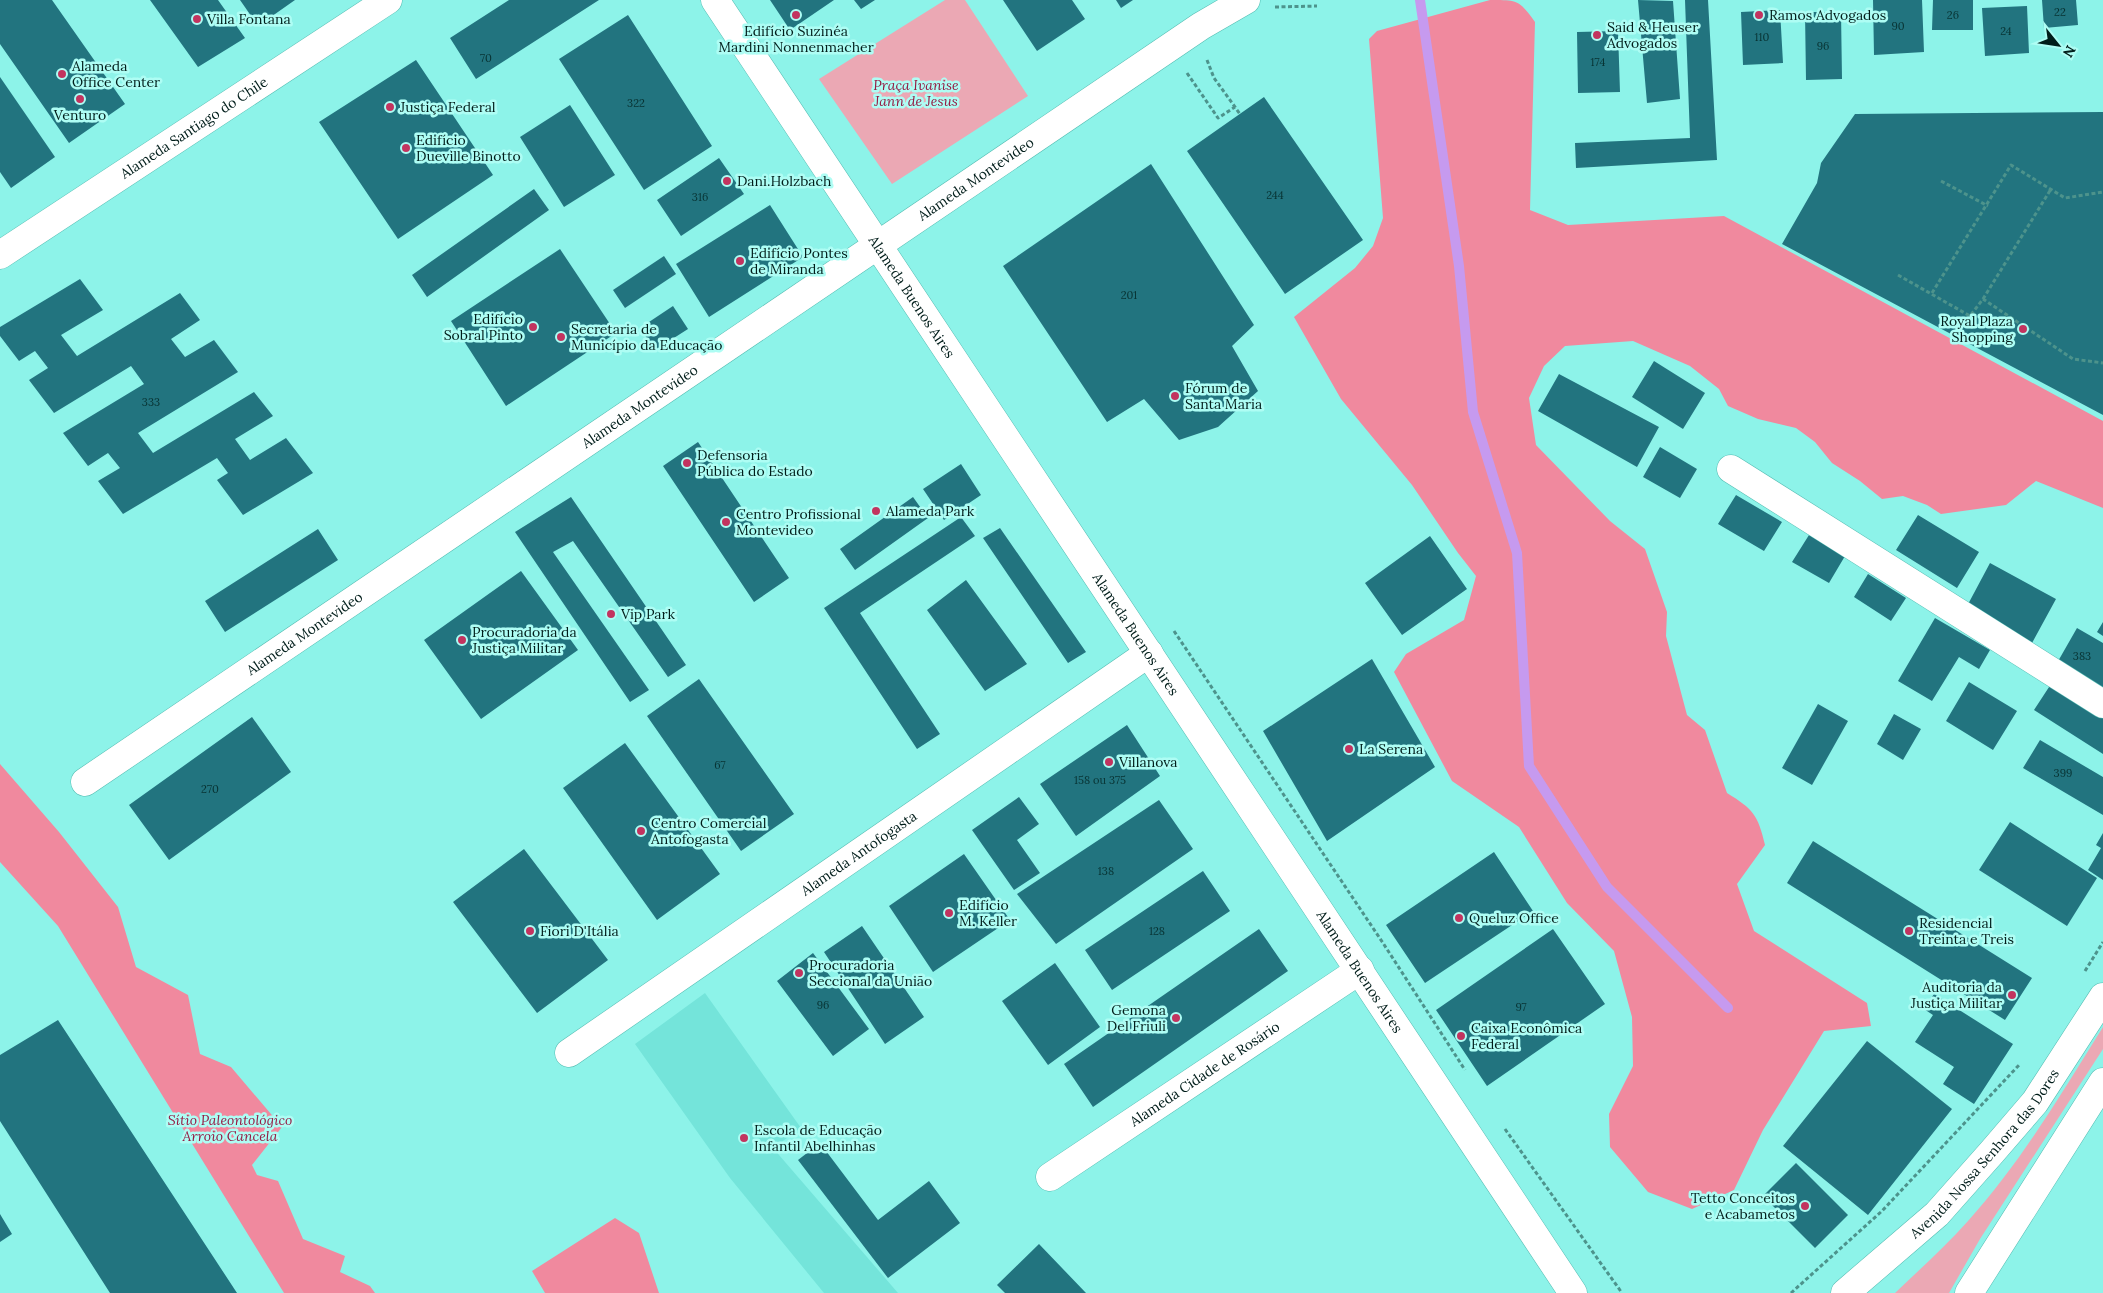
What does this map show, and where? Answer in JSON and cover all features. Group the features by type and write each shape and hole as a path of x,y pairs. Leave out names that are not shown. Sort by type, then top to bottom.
{"street":[{"name":"Alameda Santiago do Chile","path":"0,255 388,0"},
{"name":"Alameda Buenos Aires","path":"715,0 1558,1267 1573,1293"},
{"name":"Alameda Montevideo","path":"85,782 1201,26 1257,4"},
{"path":"1731,469 2103,704"},
{"name":"Alameda Antofogasta","path":"569,1053 1150,653"},
{"name":"Alameda Cidade de Rosário","path":"1050,1177 1360,970"},
{"name":"Avenida Nossa Senhora das Dores","path":"1845,1293 1938,1214 1986,1159 2035,1102 2103,997"},
{"path":"1969,1293 2103,1082"},
{"name":"Alameda Buenos Aires","path":"1558,1267 1588,1293"}],"path":[{"path":"1257,4 1316,6"},
{"path":"1183,68 1218,118 1235,107"},
{"path":"1211,73 1240,114"},
{"path":"1932,293 1988,206 2011,165 2065,198 2103,192"},
{"path":"1941,181 1988,206"},
{"path":"1898,275 1970,316 1983,299 2051,190"},
{"path":"1983,299 2073,359 2103,363"},
{"path":"1172,628 1384,943 1466,1071"},
{"path":"2083,974 2103,942"},
{"path":"1791,1293 1882,1211 2020,1063"},
{"path":"1503,1127 1622,1293"}],"shaded area":[{"name":"Escola de Educação Infantil Abelhinhas","path":"705,993 801,1128 773,1148 898,1293 824,1293 730,1178 635,1044"}],"green space":[{"name":"Praça Ivanise Jann de Jesus","path":"945,0 965,0 1028,96 892,184 819,79"},
{"path":"1490,0 1507,0 1517,3 1525,9 1535,22 1530,210 1568,225 1724,216 2103,421 2103,508 2036,481 2006,505 1941,514 1927,505 1903,496 1882,499 1860,481 1832,463 1815,442 1796,428 1758,419 1728,406 1719,389 1690,366 1633,341 1565,346 1544,366 1529,398 1536,445 1610,521 1645,549 1667,612 1666,636 1687,715 1705,730 1727,793 1749,809 1760,826 1765,845 1737,884 1754,931 1867,1003 1871,1026 1824,1031 1763,1130 1734,1190 1692,1209 1648,1192 1610,1147 1609,1114 1633,1066 1632,1017 1614,951 1567,903 1519,827 1452,781 1394,672 1406,654 1464,620 1476,576 1412,485 1341,399 1294,317 1355,268 1373,246 1383,218 1369,39 1377,31"},
{"name":"Sítio Paleontológico Arroio Cancela","path":"0,764 59,832 118,907 136,967 188,995 200,1054 231,1067 282,1127 252,1165 257,1175 278,1181 303,1239 345,1256 340,1272 370,1286 375,1293 284,1293 58,926 0,862"},
{"path":"2103,1027 2103,1049 1980,1239 1949,1293 1895,1293 1960,1230 2006,1175 2040,1127"},
{"path":"615,1218 639,1233 659,1293 545,1293 532,1271"}],"building":[{"name":"Alameda Office Center","path":"0,0 52,0 125,104 69,143 0,44"},
{"name":"Villa Fontana","path":"150,0 218,0 245,38 198,67"},
{"path":"240,0 295,0 258,26"},
{"path":"509,0 599,0 476,79 450,38"},
{"name":"Edifício Suzinéa Mardini Nonnenmacher","path":"770,0 834,0 790,30"},
{"name":"Edifício Suzinéa Mardini Nonnenmacher","path":"854,0 875,0 861,9"},
{"path":"1003,0 1072,0 1085,19 1037,51"},
{"path":"1116,0 1133,0 1121,8"},
{"path":"1638,0 1673,1 1680,99 1647,103"},
{"path":"1685,0 1708,0 1717,160 1576,168 1575,143 1690,138"},
{"path":"1873,0 1922,0 1924,52 1874,55"},
{"path":"1933,0 1973,0 1973,30 1932,30"},
{"path":"2042,0 2076,0 2078,25 2044,28"},
{"path":"2027,6 2029,53 1985,56 1982,8"},
{"path":"1780,10 1783,63 1743,65 1741,12"},
{"path":"1805,12 1841,12 1842,79 1806,80"},
{"path":"628,15 712,146 644,190 559,59"},
{"path":"1618,31 1620,92 1578,93 1577,32"},
{"name":"Edifício Dueville Binotto","path":"416,60 493,175 398,239 319,122"},
{"path":"0,77 55,157 11,188 0,172"},
{"path":"1264,97 1363,240 1285,294 1187,151"},
{"path":"570,105 615,175 564,207 520,137"},
{"name":"Royal Plaza Shopping","path":"2103,112 2103,415 1782,244 1817,183 1821,163 1855,114"},
{"path":"719,158 744,194 681,236 657,200"},
{"path":"1151,164 1254,325 1232,346 1258,391 1218,427 1179,440 1144,399 1107,422 1003,266"},
{"path":"534,189 549,210 427,297 412,275"},
{"name":"Edifício Pontes de Miranda","path":"770,205 803,257 709,317 676,264"},
{"name":"Edifício Sobral Pinto","path":"560,249 616,333 506,406 451,321"},
{"path":"664,256 676,274 625,308 613,290"},
{"path":"80,279 103,310 61,335 77,356 180,293 200,320 171,339 185,357 214,340 238,372 138,433 153,453 254,392 273,416 235,439 250,460 286,438 313,473 243,515 217,480 228,473 217,458 123,514 98,481 120,468 108,453 88,466 63,433 144,384 131,366 54,413 29,380 48,368 35,351 19,361 0,336 0,327"},
{"path":"673,306 688,329 655,350 640,328"},
{"path":"1654,361 1705,393 1683,429 1632,397"},
{"path":"1559,374 1659,427 1637,467 1538,411"},
{"name":"Centro Profissional Montevideo","path":"698,442 789,578 754,602 663,466"},
{"path":"1660,447 1697,469 1680,498 1643,477"},
{"path":"961,464 981,495 944,520 923,489"},
{"path":"1736,495 1782,522 1764,551 1718,524"},
{"name":"Vip Park","path":"571,497 686,665 668,677 573,541 553,552 649,690 630,702 515,532"},
{"path":"913,497 928,518 855,570 840,549"},
{"path":"1918,515 1979,552 1957,588 1896,550"},
{"path":"961,517 975,536 860,613 940,734 917,749 824,608"},
{"path":"1000,528 1086,652 1068,663 983,538"},
{"path":"318,529 338,560 225,632 205,601"},
{"path":"1809,535 1845,556 1829,583 1792,562"},
{"path":"1430,536 1467,589 1402,635 1365,583"},
{"path":"1990,563 2056,599 2032,643 1966,608"},
{"path":"521,571 578,650 481,719 424,640"},
{"path":"1868,574 1906,598 1891,621 1854,597"},
{"path":"966,580 1027,664 985,691 927,610"},
{"path":"1935,618 1990,650 1979,669 1959,657 1932,701 1898,681"},
{"path":"2103,622 2103,636 2097,632"},
{"path":"2077,628 2103,643 2103,699 2053,670"},
{"name":"La Serena","path":"1372,659 1435,767 1327,841 1263,731"},
{"path":"699,679 794,814 741,851 647,716"},
{"path":"1969,682 2017,711 1993,750 1946,721"},
{"path":"2051,684 2103,717 2103,754 2034,710"},
{"path":"1818,704 1848,721 1812,785 1782,768"},
{"path":"1894,714 1921,729 1903,760 1877,744"},
{"path":"252,717 291,772 169,860 129,805"},
{"path":"1127,725 1160,776 1076,836 1040,784"},
{"path":"2040,740 2103,777 2103,815 2023,768"},
{"name":"Centro Comercial Antofogasta","path":"625,743 720,874 657,920 563,788"},
{"path":"1019,797 1039,824 1017,840 1040,873 1014,890 972,830"},
{"path":"1159,800 1193,849 1056,944 1017,894"},
{"path":"2010,822 2097,878 2067,926 1979,870"},
{"path":"2103,833 2103,880 2088,870 2101,848 2096,845"},
{"name":"Residencial Treinta e Treis","path":"1813,841 2032,978 2005,1020 1787,883"},
{"name":"Fiori D'Itália","path":"524,849 608,960 537,1013 453,902"},
{"name":"Queluz Office","path":"1494,852 1533,911 1425,983 1386,925"},
{"name":"Edifício M. Keller","path":"964,854 1010,920 933,972 889,906"},
{"path":"1203,871 1230,911 1112,990 1085,950"},
{"path":"862,926 924,1017 885,1044 824,952"},
{"name":"Gemona Del Friuli","path":"1259,929 1288,971 1093,1107 1064,1064"},
{"path":"1553,929 1605,1004 1487,1086 1436,1010"},
{"path":"813,953 869,1029 833,1056 777,981"},
{"path":"1055,963 1100,1027 1048,1065 1002,1001"},
{"path":"1934,994 2013,1044 1974,1104 1943,1084 1954,1067 1915,1042 1933,1015 1924,1009"},
{"path":"58,1020 237,1293 110,1293 0,1121 0,1055"},
{"path":"1867,1041 1952,1109 1868,1215 1783,1146"},
{"path":"820,1143 878,1220 929,1181 960,1223 888,1278 798,1160"},
{"name":"Tetto Conceitos e Acabametos","path":"1796,1163 1848,1215 1815,1248 1763,1196"},
{"path":"0,1214 12,1234 0,1242"},
{"path":"1039,1244 1086,1293 1005,1293 997,1285"}],"waterway":[{"path":"1420,0 1459,266 1473,412 1517,553 1529,766 1607,887 1728,1008"}],"place":[{"name":"Edifício Suzinéa Mardini Nonnenmacher","path":"796,15"},
{"name":"Ramos Advogados","path":"1759,15"},
{"name":"Villa Fontana","path":"197,19"},
{"name":"Said & Heuser Advogados","path":"1597,35"},
{"name":"Alameda Office Center","path":"62,74"},
{"name":"Venturo","path":"80,99"},
{"name":"Justiça Federal","path":"390,107"},
{"name":"Edifício Dueville Binotto","path":"406,148"},
{"name":"Dani.Holzbach","path":"727,181"},
{"name":"Edifício Pontes de Miranda","path":"740,261"},
{"name":"Edifício Sobral Pinto","path":"533,327"},
{"name":"Royal Plaza Shopping","path":"2023,329"},
{"name":"Secretaria de Município da Educação","path":"561,337"},
{"name":"Fórum de Santa Maria","path":"1175,396"},
{"name":"Defensoria Pública do Estado","path":"687,463"},
{"name":"Alameda Park","path":"876,511"},
{"name":"Centro Profissional Montevideo","path":"726,522"},
{"name":"Vip Park","path":"611,614"},
{"name":"Procuradoria da Justiça Militar","path":"462,640"},
{"name":"La Serena","path":"1349,749"},
{"name":"Villanova","path":"1109,762"},
{"name":"Centro Comercial Antofogasta","path":"641,831"},
{"name":"Edifício M. Keller","path":"949,913"},
{"name":"Queluz Office","path":"1459,918"},
{"name":"Fiori D'Itália","path":"530,931"},
{"name":"Residencial Treinta e Treis","path":"1909,931"},
{"name":"Procuradoria Seccional da União","path":"799,973"},
{"name":"Auditoria da Justiça Militar","path":"2012,995"},
{"name":"Gemona Del Friuli","path":"1176,1018"},
{"name":"Caixa Econômica Federal","path":"1461,1036"},
{"name":"Escola de Educação Infantil Abelhinhas","path":"744,1138"},
{"name":"Tetto Conceitos e Acabametos","path":"1805,1206"}]}
